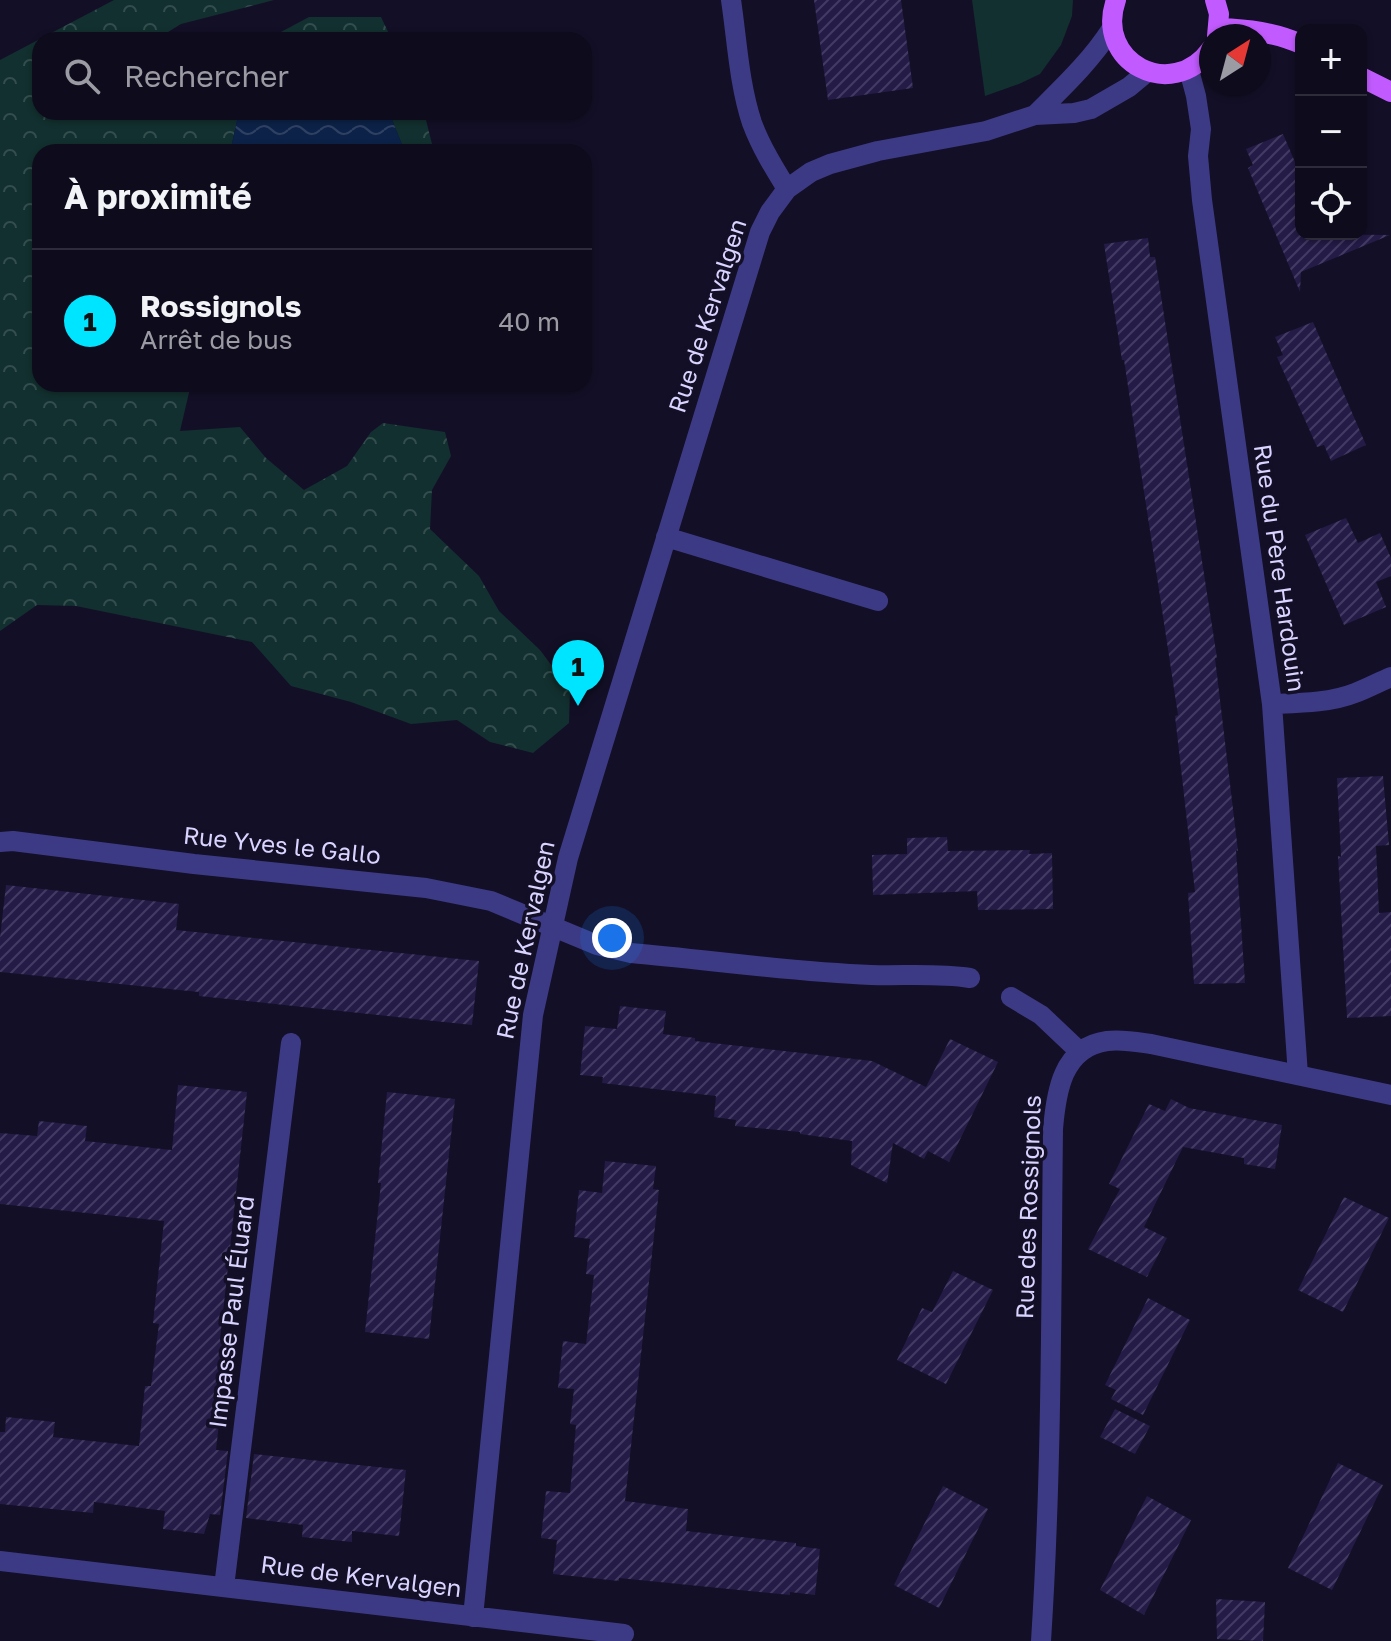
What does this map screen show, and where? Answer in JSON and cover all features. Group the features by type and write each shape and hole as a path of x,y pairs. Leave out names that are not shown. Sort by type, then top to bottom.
{"main road":[{"path":"1215,0 1218,24"},
{"path":"1115,1 1112,28 1116,42 1134,65 1161,75 1189,70 1199,63"},
{"path":"1271,33 1295,41"},
{"path":"1367,80 1391,92"}],"street":[{"path":"731,0 745,97 752,122 787,189"},
{"name":"Rue de Kervalgen","path":"1035,115 1098,50 1112,28"},
{"name":"Rue du Père Hardouin","path":"1189,70 1200,120 1198,170 1272,704 1298,1075"},
{"name":"Rue de Kervalgen","path":"0,1561 473,1617 533,1015 568,858 753,250 770,212 787,189 811,172 878,151 986,131 1035,115 1091,109 1129,87 1147,72"},
{"path":"666,537 878,601"},
{"path":"1272,704 1354,694 1391,677"},
{"name":"Rue Yves le Gallo","path":"0,842 426,888 491,901 597,945 631,953 873,975 947,974 970,978"},
{"path":"1011,997 1041,1015 1079,1051 1105,1041 1151,1044 1391,1095"},
{"name":"Impasse Paul Éluard","path":"224,1587 291,1043"},
{"name":"Rue des Rossignols","path":"1041,1641 1049,1463 1053,1129 1058,1087 1079,1051"},
{"path":"473,1617 624,1634"}],"green space":[{"path":"114,0 274,0 181,24 168,32 53,32"},
{"path":"972,0 1073,0 1072,16 1061,45 1040,74 985,96"},
{"path":"309,17 381,17 388,32 281,32"},
{"path":"32,43 32,120 237,120 232,144 32,144 32,392 189,392 180,431 240,427 266,458 304,490 347,466 371,432 383,423 445,432 451,456 432,490 430,529 479,576 499,611 540,650 570,690 569,723 533,753 490,742 457,720 411,724 351,702 291,686 252,642 76,606 37,605 0,631 0,60"},
{"path":"392,120 426,120 432,144 402,144"}],"water":[{"path":"237,120 392,120 402,144 232,144"}],"building":[{"path":"814,0 901,0 913,88 828,100"},
{"path":"1283,134 1295,162 1295,240 1367,240 1367,235 1390,235 1301,272 1300,292 1248,168 1253,165 1246,149"},
{"path":"1148,238 1150,257 1155,257 1217,658 1238,851 1245,983 1194,984 1188,893 1195,892 1175,716 1178,715 1104,244"},
{"path":"1313,322 1366,445 1331,461 1324,445 1317,447 1277,357 1283,355 1275,337"},
{"path":"1346,518 1358,543 1380,533 1391,558 1391,576 1376,582 1386,607 1344,625 1305,535"},
{"path":"1383,776 1389,845 1376,846 1379,913 1391,912 1391,1016 1347,1018 1337,778"},
{"path":"947,837 948,851 1030,850 1029,854 1052,853 1053,909 978,910 977,891 873,895 872,855 907,854 907,838"},
{"path":"6,885 179,904 176,930 479,961 472,1025 0,972"},
{"path":"620,1006 666,1011 663,1034 695,1038 695,1041 872,1061 926,1087 950,1039 998,1062 949,1162 928,1151 924,1159 893,1143 887,1183 851,1165 852,1141 735,1126 736,1120 714,1117 716,1096 602,1083 603,1077 580,1075 585,1026 617,1029"},
{"path":"178,1085 247,1092 220,1340 228,1341 216,1450 228,1451 220,1515 210,1514 204,1534 163,1529 165,1511 94,1502 93,1513 0,1504 0,1432 5,1432 6,1417 55,1422 53,1437 139,1446 145,1386 151,1386 159,1324 153,1323 164,1221 0,1204 0,1133 37,1136 39,1121 87,1126 85,1141 172,1150"},
{"path":"387,1092 455,1099 429,1339 365,1332"},
{"path":"1171,1099 1189,1108 1282,1125 1275,1169 1244,1164 1244,1158 1183,1147 1144,1227 1167,1238 1147,1277 1088,1249 1120,1189 1109,1184 1149,1104 1165,1111"},
{"path":"605,1161 656,1166 653,1189 659,1190 625,1501 688,1509 686,1531 796,1543 796,1546 820,1549 815,1595 553,1574 557,1540 541,1538 546,1491 570,1493 576,1425 570,1424 574,1389 558,1388 563,1341 586,1344 594,1275 586,1274 590,1239 574,1237 579,1190 602,1193"},
{"path":"1344,1197 1389,1218 1343,1312 1298,1290"},
{"path":"953,1271 993,1290 946,1384 897,1360 922,1308 932,1312"},
{"path":"1148,1298 1190,1320 1143,1415 1111,1399 1116,1390 1105,1385"},
{"path":"1115,1409 1150,1426 1135,1454 1100,1437"},
{"path":"254,1454 406,1470 399,1536 352,1531 352,1542 302,1537 303,1525 246,1518"},
{"path":"1338,1463 1383,1485 1332,1590 1288,1568"},
{"path":"943,1486 988,1509 939,1608 894,1585"},
{"path":"1147,1496 1191,1520 1144,1615 1100,1590"},
{"path":"1216,1599 1265,1602 1263,1641 1217,1639"}],"place":[{"name":"Rossignols","path":"578,706"}]}
